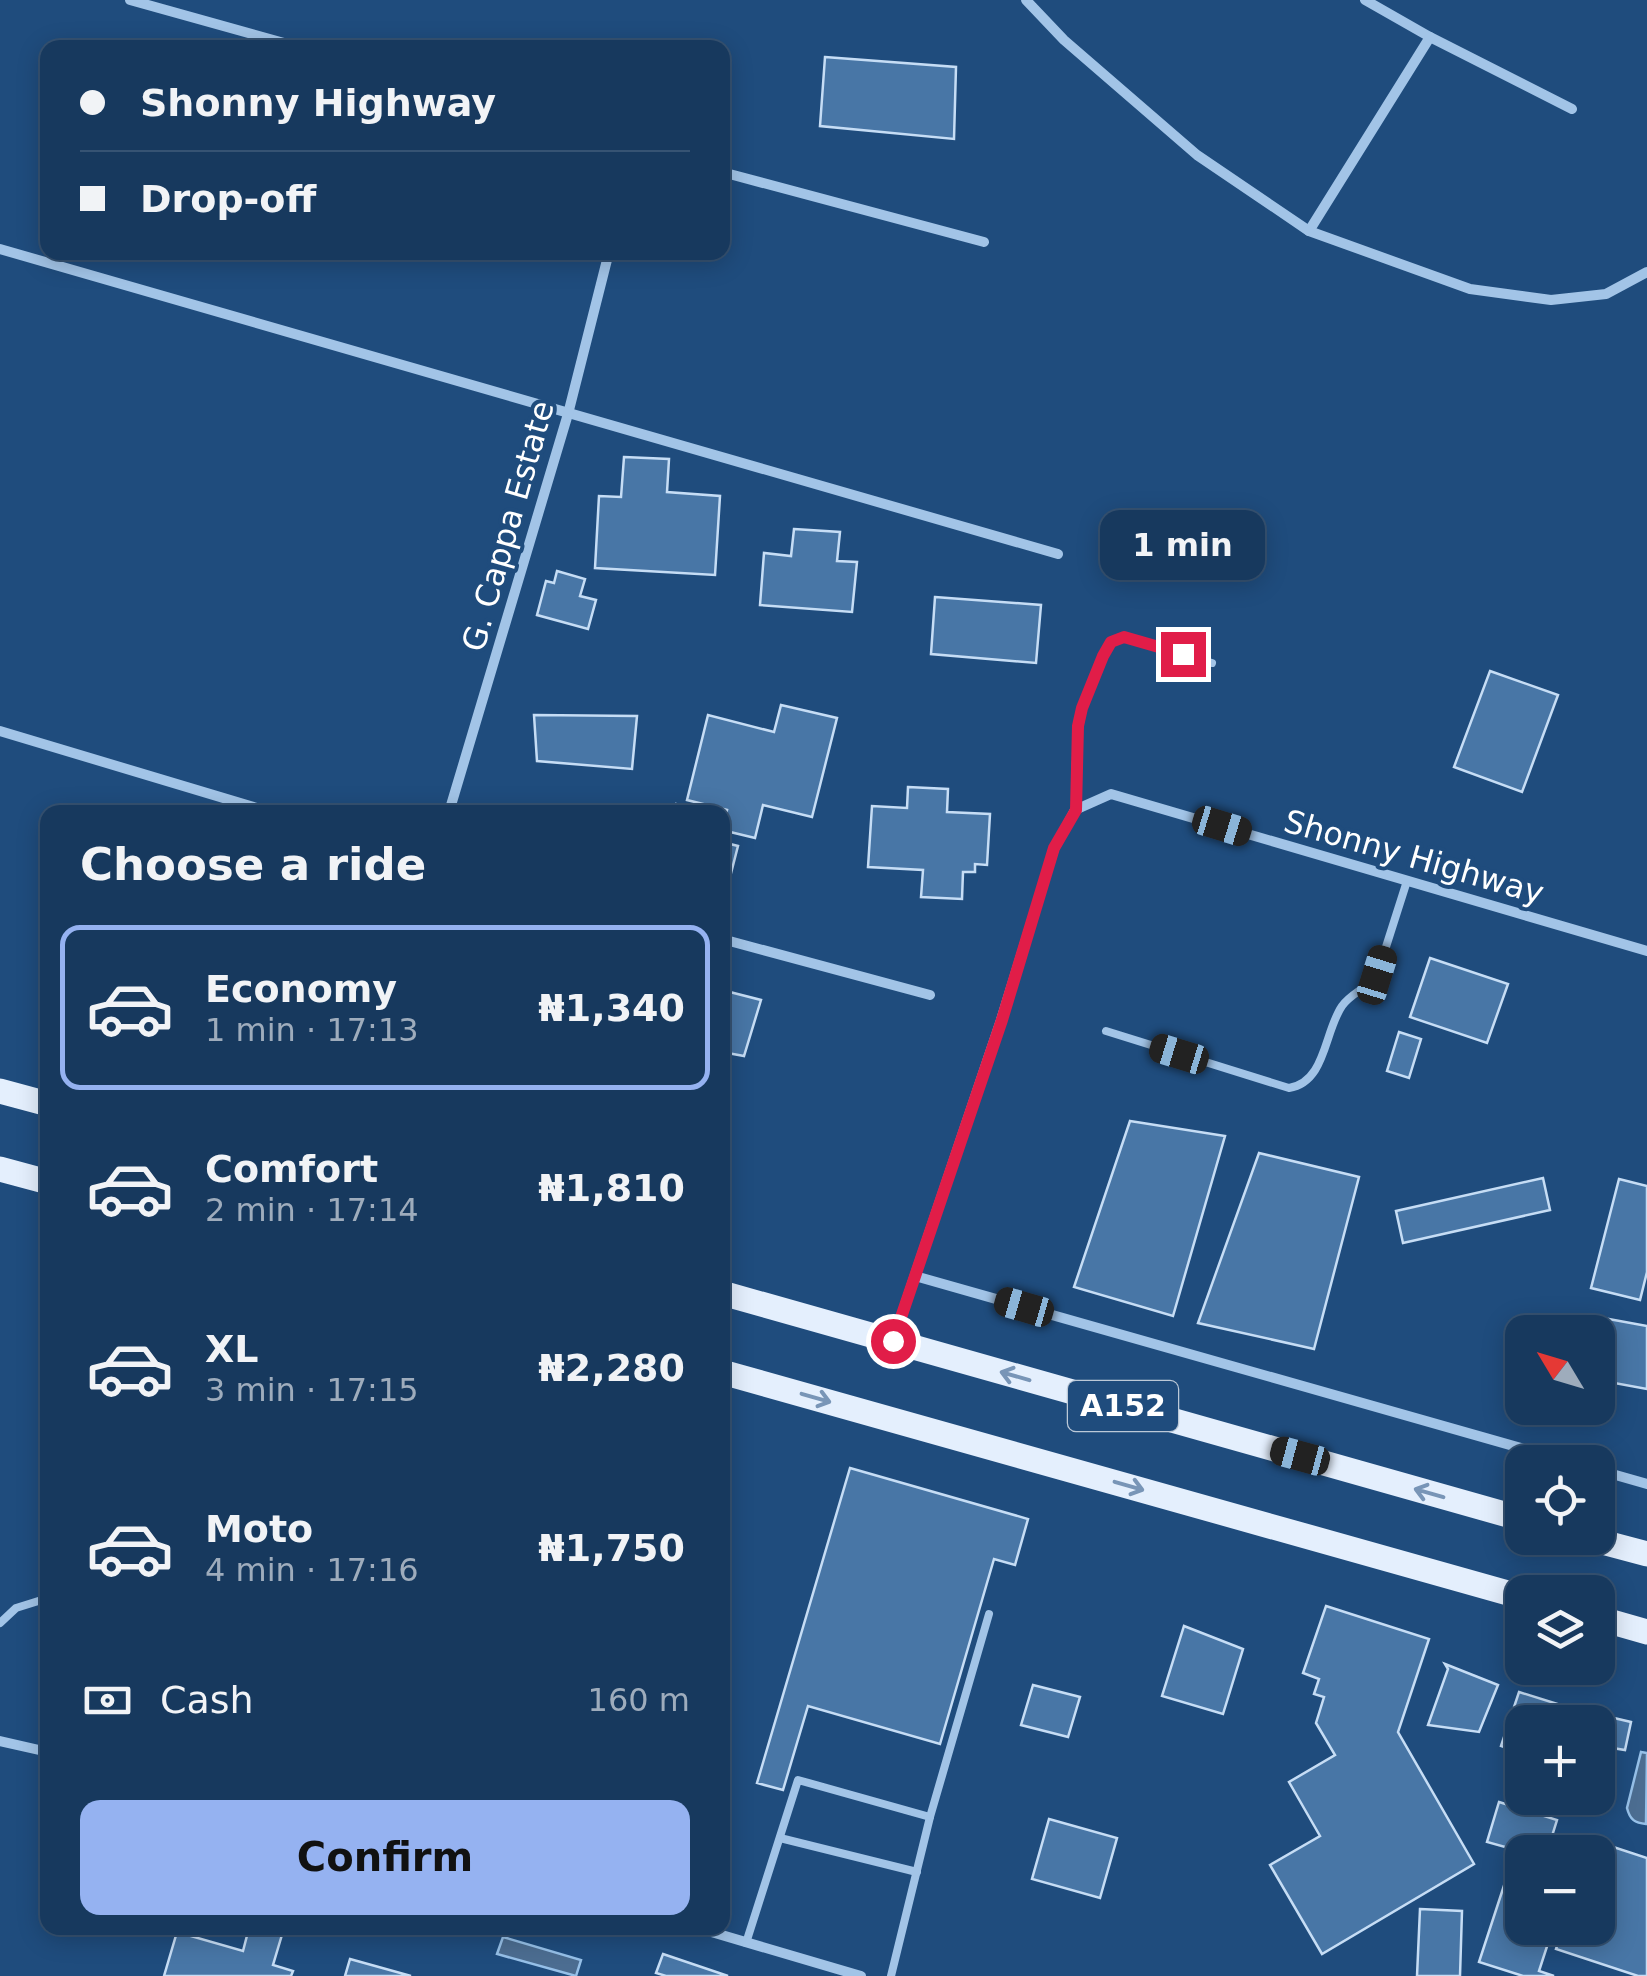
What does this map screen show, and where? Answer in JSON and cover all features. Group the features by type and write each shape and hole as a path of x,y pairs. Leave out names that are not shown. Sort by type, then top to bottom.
{"main road":[{"path":"0,1090 40,1102"},
{"path":"0,1169 40,1180"},
{"name":"A152","path":"730,1295 1505,1514"},
{"name":"A152","path":"730,1374 1505,1592"},
{"path":"1615,1545 1647,1554"},
{"path":"1615,1623 1647,1632"}],"street":[{"path":"130,0 273,40"},
{"path":"1026,0 1064,40 1197,155 1310,231 1470,289 1551,300 1606,294 1647,272"},
{"path":"1365,0 1572,109"},
{"path":"1310,231 1430,37"},
{"path":"730,174 984,242"},
{"path":"0,249 1058,554"},
{"name":"G. Cappa Estate","path":"452,805 568,414 607,260"},
{"path":"0,732 246,805"},
{"name":"Shonny Highway","path":"1076,810 1110,794 1647,951"},
{"path":"893,1341 1002,1020 1054,848 1076,810"},
{"path":"730,941 930,995"},
{"path":"915,1276 1510,1445"},
{"path":"1615,1475 1647,1484"},
{"path":"0,1741 40,1750"},
{"path":"720,1935 861,1976"}],"lane":[{"path":"1076,810 1076,744 1082,708 1111,642 1124,637 1212,663"},
{"path":"1106,1031 1290,1088 1302,1086 1313,1076 1343,1005 1377,975 1407,880"},
{"path":"0,1624 16,1608 40,1600"},
{"path":"891,1976 930,1817 989,1614"},
{"path":"746,1943 798,1780 930,1817"},
{"path":"780,1838 916,1872"}],"water":[{"path":"1641,1752 1647,1753 1646,1824 1634,1820 1627,1808"},
{"path":"503,1937 581,1960 576,1976 497,1954"}],"building":[{"path":"825,57 956,67 954,139 820,126"},
{"path":"624,457 669,459 667,492 720,496 715,575 595,568 599,496 621,497"},
{"path":"794,529 840,532 837,561 857,562 852,612 760,605 764,553 791,556"},
{"path":"557,571 585,579 580,596 596,600 588,629 537,615 546,581 554,583"},
{"path":"935,597 1041,605 1036,663 931,654"},
{"path":"1490,671 1558,695 1522,792 1454,767"},
{"path":"781,705 837,718 812,817 763,805 755,838 730,832 730,805 687,800 708,715 774,732"},
{"path":"534,715 637,716 632,769 537,761"},
{"path":"908,787 948,789 947,812 990,814 987,865 975,864 975,872 963,872 962,899 921,897 923,870 868,867 872,806 907,808"},
{"path":"730,844 738,846 730,877"},
{"path":"1430,958 1508,984 1487,1043 1410,1017"},
{"path":"730,992 761,1000 744,1056 730,1053"},
{"path":"1399,1032 1421,1039 1409,1078 1387,1071"},
{"path":"1130,1121 1225,1136 1173,1316 1074,1287"},
{"path":"1259,1153 1359,1177 1314,1349 1198,1323"},
{"path":"1543,1178 1550,1210 1403,1243 1396,1211"},
{"path":"1619,1179 1647,1186 1647,1272 1640,1300 1591,1288"},
{"path":"1615,1320 1647,1326 1647,1389 1615,1383"},
{"path":"850,1468 1028,1519 1015,1565 994,1559 940,1744 808,1706 783,1790 757,1783"},
{"path":"1326,1606 1429,1639 1398,1732 1474,1864 1322,1954 1270,1865 1320,1836 1289,1782 1335,1755 1316,1723 1324,1697 1314,1694 1319,1679 1303,1673"},
{"path":"1184,1626 1243,1649 1223,1714 1162,1696"},
{"path":"1445,1664 1498,1685 1479,1732 1428,1725 1448,1669"},
{"path":"1033,1685 1080,1697 1068,1737 1021,1725"},
{"path":"1519,1692 1561,1705 1515,1705"},
{"path":"1615,1718 1631,1722 1625,1750 1615,1748"},
{"path":"1499,1802 1505,1804 1505,1815 1541,1815 1557,1820 1552,1835 1505,1835 1505,1847 1487,1842"},
{"path":"1049,1819 1117,1838 1100,1898 1032,1879"},
{"path":"1615,1848 1647,1858 1647,1976 1556,1949 1557,1945 1615,1945"},
{"path":"1505,1883 1505,1945 1547,1945 1539,1971 1554,1976 1523,1976 1479,1962"},
{"path":"1420,1909 1462,1911 1460,1976 1417,1976"},
{"path":"176,1935 243,1951 247,1935 282,1935 273,1965 293,1971 291,1976 164,1976"},
{"path":"663,1954 728,1976 656,1973"},
{"path":"350,1959 411,1976 345,1976"}],"route":[{"path":"893,1341 1002,1020 1054,848 1076,810 1078,726 1103,656 1111,642 1124,637 1183,654"}]}
